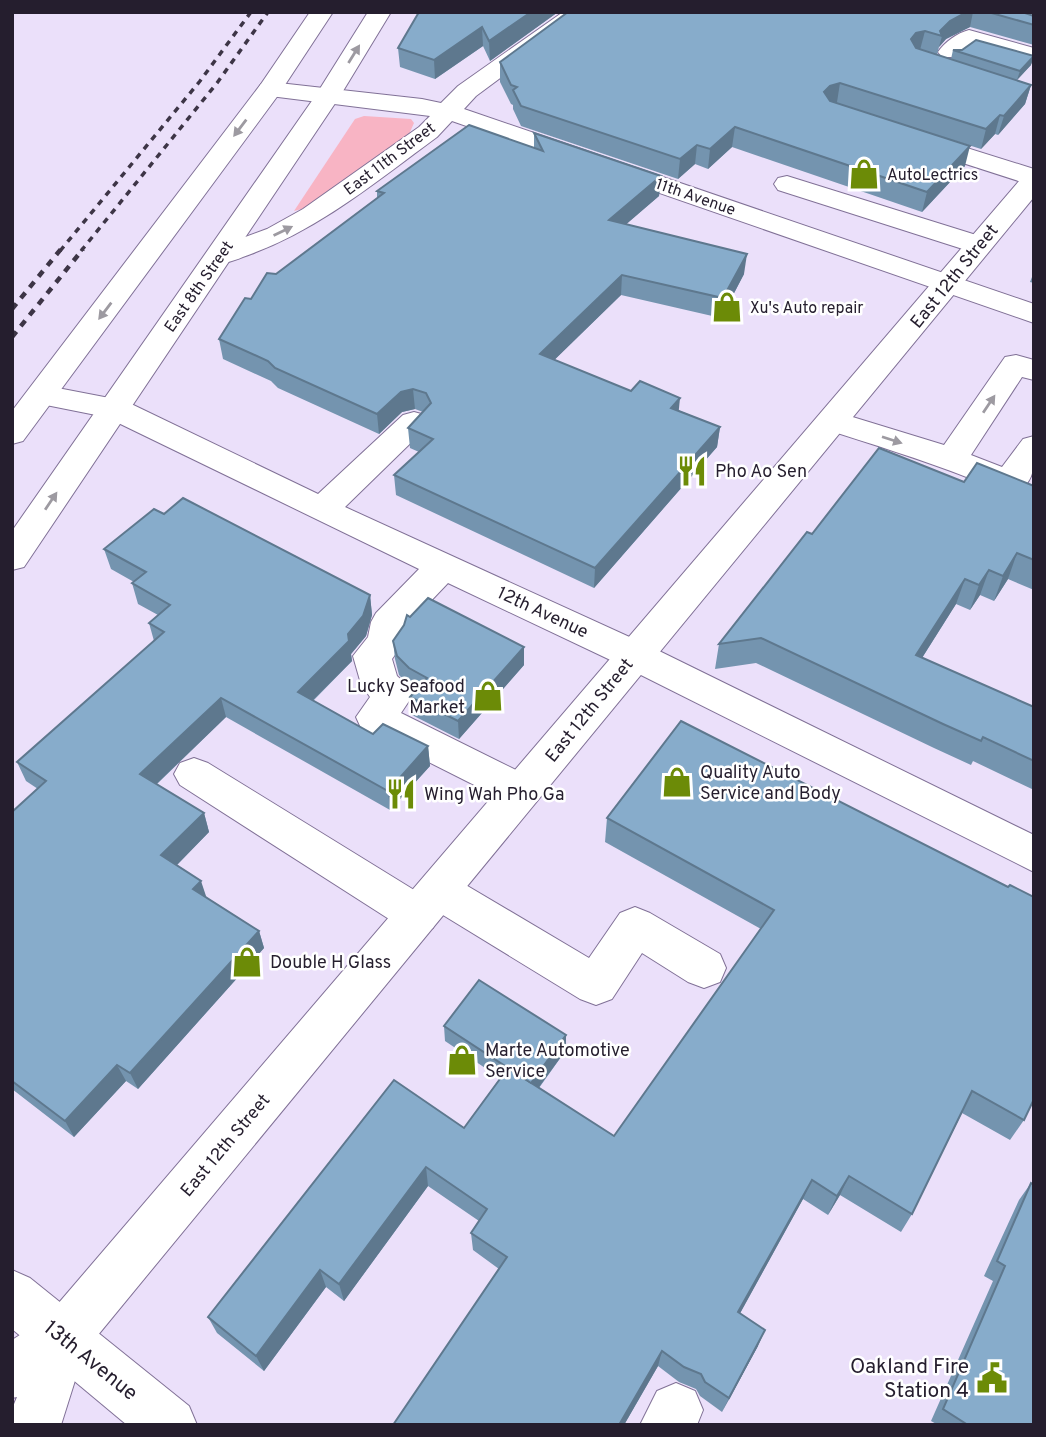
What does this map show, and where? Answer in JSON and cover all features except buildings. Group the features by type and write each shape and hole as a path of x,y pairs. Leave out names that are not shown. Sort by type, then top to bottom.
{"main road":[{"path":"12,434 270,89 322,12"},
{"name":"East 8th Street","path":"12,558 328,96 380,12"},
{"name":"East 11th Street","path":"220,256 277,234 313,215 428,132 467,91 578,12"},
{"path":"1027,12 1034,14"},
{"path":"946,62 969,37 1034,56"},
{"name":"11th Avenue","path":"270,89 422,106 480,121 1034,314"},
{"path":"901,135 1034,179"},
{"name":"East 12th Street","path":"12,1372 63,1337 1034,179"},
{"path":"787,184 979,245"},
{"path":"951,459 1016,364 1034,372"},
{"name":"12th Avenue","path":"42,395 114,408 322,510 634,655 1034,855"},
{"path":"833,421 951,459 1009,482 1034,447"},
{"path":"322,510 414,422"},
{"path":"444,565 389,622 386,642 372,656 380,684 394,695 374,717 522,791"},
{"path":"194,774 429,903 596,985 635,926 704,968"},
{"name":"13th Avenue","path":"12,1296 170,1425"},
{"name":"East 12th Street","path":"34,1425 63,1337"}],"shaded area":[{"path":"364,116 411,119 414,123 407,139 306,208 294,211 355,119"}],"railway":[{"path":"60,251 200,81 251,12"},
{"path":"81,251 217,83 268,12"},
{"path":"12,309 61,249"},
{"path":"12,337 83,249"}],"place":[{"name":"AutoLectrics","path":"864,174"},
{"name":"Xu's Auto repair","path":"727,307"},
{"name":"Pho Ao Sen","path":"692,471"},
{"name":"Lucky Seafood Market","path":"488,696"},
{"name":"Quality Auto Service and Body","path":"677,782"},
{"name":"Wing Wah Pho Ga","path":"401,794"},
{"name":"Double H Glass","path":"247,962"},
{"name":"Marte Automotive Service","path":"462,1060"},
{"name":"Oakland Fire Station 4","path":"992,1378"}]}
